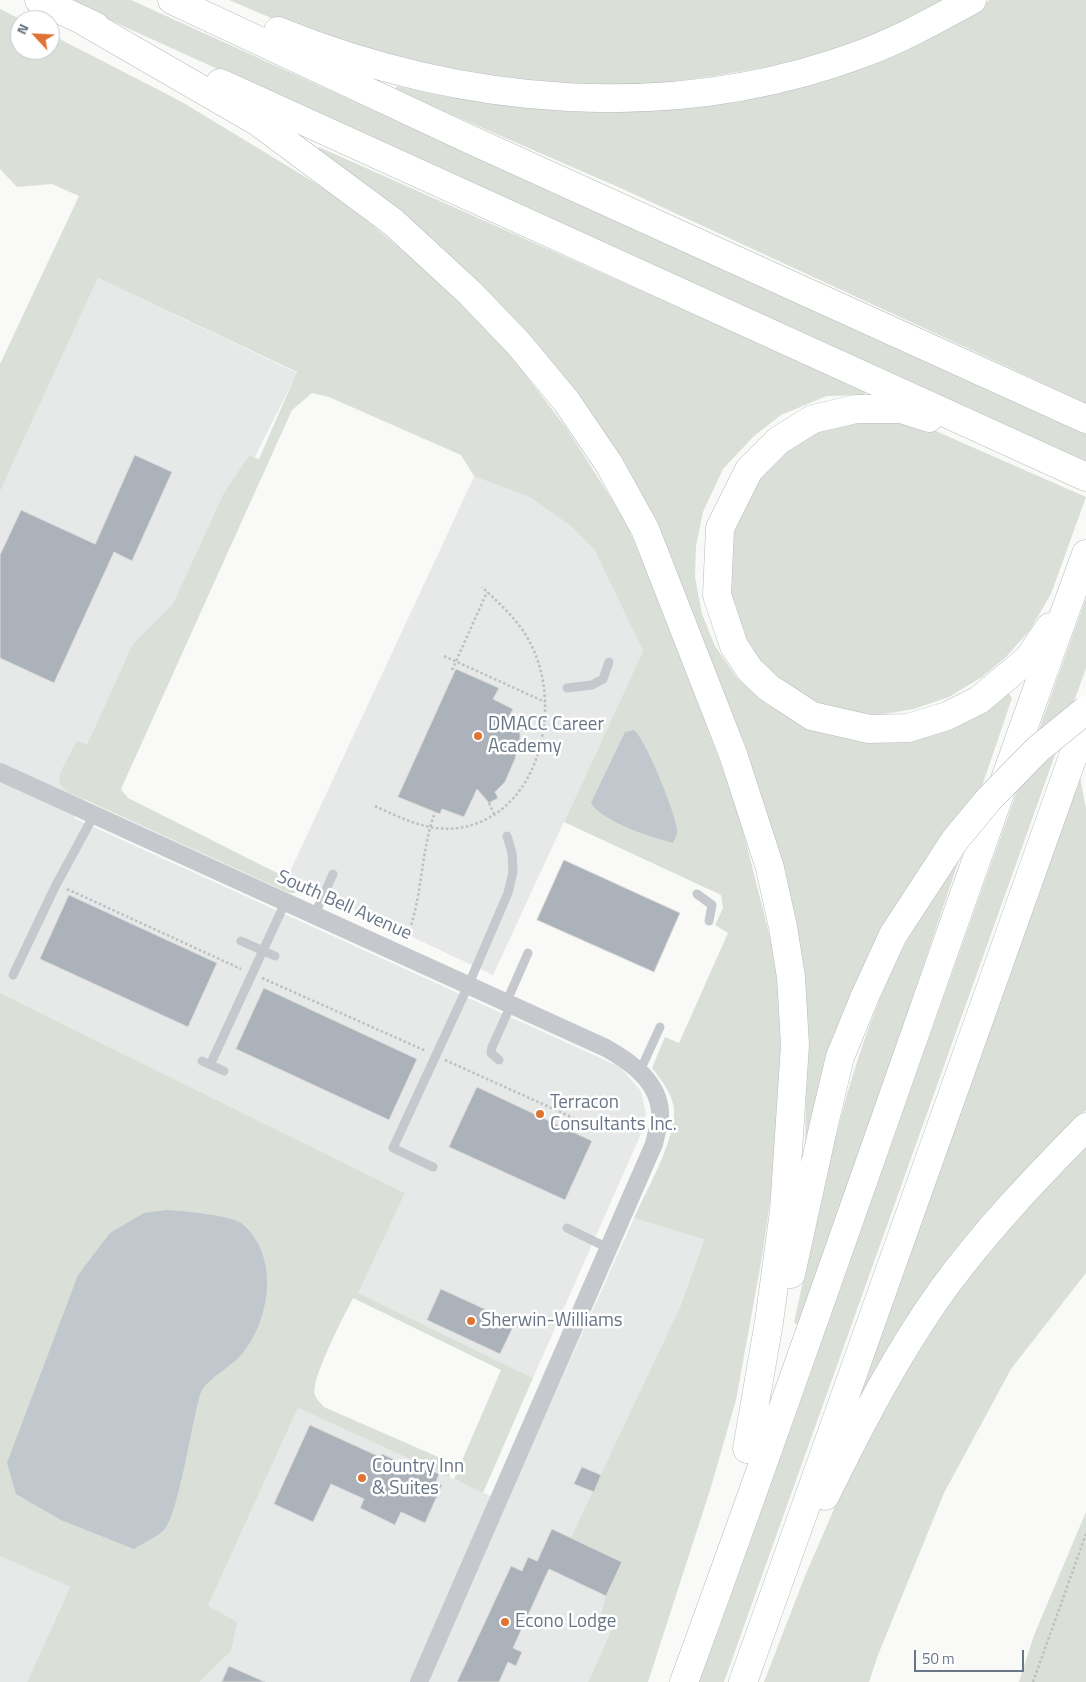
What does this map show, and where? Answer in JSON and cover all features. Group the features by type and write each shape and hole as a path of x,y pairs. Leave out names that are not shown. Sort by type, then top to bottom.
{"highway":[{"path":"39,0 1086,476"},
{"path":"172,0 469,139 1082,418"},
{"path":"201,0 300,40 379,67 480,90 580,99 665,97 738,87 801,73 864,53 972,0"},
{"path":"78,18 258,122 393,222 470,293 518,343 567,402 609,464 645,529 739,771 770,868 783,927 791,977 795,1045 784,1211 769,1322 747,1449"},
{"path":"1030,451 901,409 856,409 813,419 779,440 749,470 723,521 720,528 717,570 718,595 723,618 734,646 750,670 768,688 790,704 812,716 869,729 908,728 947,716 979,700 1004,681 1028,659 1069,600"},
{"path":"684,1682 814,1324 1086,554"},
{"path":"678,1682 747,1449 780,1324 840,1057 865,996 893,935 955,840 989,799 1038,749 1086,710"},
{"path":"743,1682 1086,720"},
{"path":"748,1682 816,1514 856,1432 908,1343 943,1289 980,1242 1026,1188 1086,1127"}],"street":[{"name":"South Bell Avenue","path":"0,772 606,1048 628,1060 640,1071 646,1077 655,1096 660,1115 654,1144 419,1682"}],"lane":[{"path":"567,688 592,685 603,679 609,662"},
{"path":"13,976 57,884 94,815"},
{"path":"433,1167 393,1148 468,986 508,894 513,872 512,853 507,836"},
{"path":"314,916 333,874"},
{"path":"698,894 712,905 709,921"},
{"path":"224,1071 206,1063 286,903"},
{"path":"241,942 275,956"},
{"path":"499,1060 491,1053 492,1047 528,953"},
{"path":"640,1071 660,1027"},
{"path":"567,1228 608,1248"}],"path":[{"path":"375,806 413,824 458,828 481,821 504,808 525,782 539,752 546,724 545,702 535,652 522,628 482,587"},
{"path":"452,670 487,592"},
{"path":"444,656 545,702"},
{"path":"488,803 494,814"},
{"path":"399,954 414,920 430,827 435,812"},
{"path":"57,884 252,974"},
{"path":"1033,1682 1086,1534"}],"shaded area":[{"path":"66,0 131,0 1086,434 1086,465"},
{"path":"229,0 950,0 900,24 808,59 677,81 596,86 555,86 473,78 406,65 329,41"},
{"path":"990,0 1086,0 1086,403 625,190 395,90 397,86 443,96 502,104 571,110 646,108 963,16"},
{"path":"0,9 10,14 10,60 60,60 60,39 182,102 340,198 433,276 502,344 567,429 625,520 663,609 737,807 777,965 781,1051 776,1161 762,1257 736,1400 711,1487 648,1682 588,1682 615,1622 601,1615 606,1596 622,1562 571,1538 680,1307 704,1239 634,1218 663,1155 674,1116 671,1096 652,1068 665,1037 679,1043 728,933 715,925 723,908 721,895 564,822 643,651 594,549 570,525 528,496 474,476 461,455 329,397 312,393 292,410 121,789 128,798 309,889 305,893 289,893 68,792 59,783 61,771 77,741 87,745 133,644 173,604 224,493 249,456 259,459 297,372 98,278 0,491 0,364 79,196 52,184 17,187 0,169"},
{"path":"319,147 866,391 864,395 827,396 781,415 754,436 723,469 703,512 696,546 695,577 702,614 715,646 737,678 766,704 806,725 839,736 876,737 1006,689 1012,698 980,792 963,811 805,1156 806,1085 796,945 599,434 318,155"},
{"path":"98,278 297,373 74,818 620,1067 641,1091 646,1114 641,1134 533,1378 357,1293 405,1193 0,993 0,478 5,480"},
{"path":"834,418 915,422 1086,497 1051,594 1030,630 1006,657 982,677 949,697 914,709 878,715 840,713 782,691 723,611 740,483"},
{"name":"DMACC Career Academy","path":"501,419 594,549 643,651 493,975 287,878"},
{"path":"1086,598 1086,668 724,1682 699,1682"},
{"path":"634,730 652,761 671,808 677,831 673,843 641,833 616,822 597,810 591,803 625,732"},
{"path":"1080,777 1086,809 1086,1110 1065,1131 864,1398 858,1396"},
{"path":"960,857 802,1326 794,1323 820,1201 851,1080 871,1021 895,964 924,909"},
{"path":"0,993 405,1193 358,1293 533,1378 483,1493 454,1479 501,1370 353,1298 323,1362 315,1387 315,1395 324,1407 454,1464 449,1477 298,1408 208,1606 237,1622 231,1651 200,1682 27,1682 70,1587 0,1556"},
{"path":"1086,1142 1086,1273 1011,1369 944,1493 878,1655 869,1682 764,1682 805,1576 847,1479 881,1410 967,1276"},
{"path":"167,1210 217,1216 241,1223 253,1236 262,1252 266,1269 267,1287 260,1323 252,1340 242,1354 208,1383 201,1392 180,1487 169,1522 160,1534 134,1549 61,1520 16,1494 7,1463 78,1275 110,1233 144,1213"},
{"path":"634,1218 704,1238 680,1307 572,1538 622,1562 606,1596 615,1622 588,1682 200,1682 231,1651 208,1606 298,1408 506,1503"},
{"path":"1086,1512 1086,1682 1019,1682 1034,1635"},
{"path":"0,1556 70,1587 27,1682 0,1682"}],"building":[{"path":"135,455 172,472 132,561 114,552 54,683 0,658 0,555 21,510 95,544"},
{"path":"456,669 499,688 493,699 513,709 507,720 520,725 520,740 515,759 505,782 495,792 498,798 489,803 477,789 464,817 442,809 440,814 398,797"},
{"path":"564,860 680,913 654,972 537,920"},
{"path":"69,895 217,963 188,1027 40,959"},
{"path":"264,988 417,1059 389,1120 236,1049"},
{"path":"477,1087 592,1141 565,1200 449,1147"},
{"name":"Sherwin-Williams","path":"441,1289 515,1323 500,1354 427,1320"},
{"name":"Country Inn & Suites","path":"310,1425 380,1457 382,1454 424,1473 426,1468 439,1474 436,1482 442,1485 425,1523 401,1512 395,1525 360,1508 364,1499 331,1484 313,1522 274,1504"},
{"path":"582,1467 601,1475 594,1492 574,1484"},
{"name":"Econo Lodge","path":"552,1529 622,1562 606,1596 549,1569 513,1648 522,1652 516,1666 508,1662 499,1682 457,1682 511,1566 522,1571 528,1557 537,1561"},
{"path":"229,1666 265,1682 222,1682"}],"place":[{"name":"DMACC Career Academy","path":"478,736"},
{"name":"Terracon Consultants Inc.","path":"540,1114"},
{"name":"Sherwin-Williams","path":"471,1321"},
{"name":"Country Inn & Suites","path":"362,1478"},
{"name":"Econo Lodge","path":"505,1622"}]}
